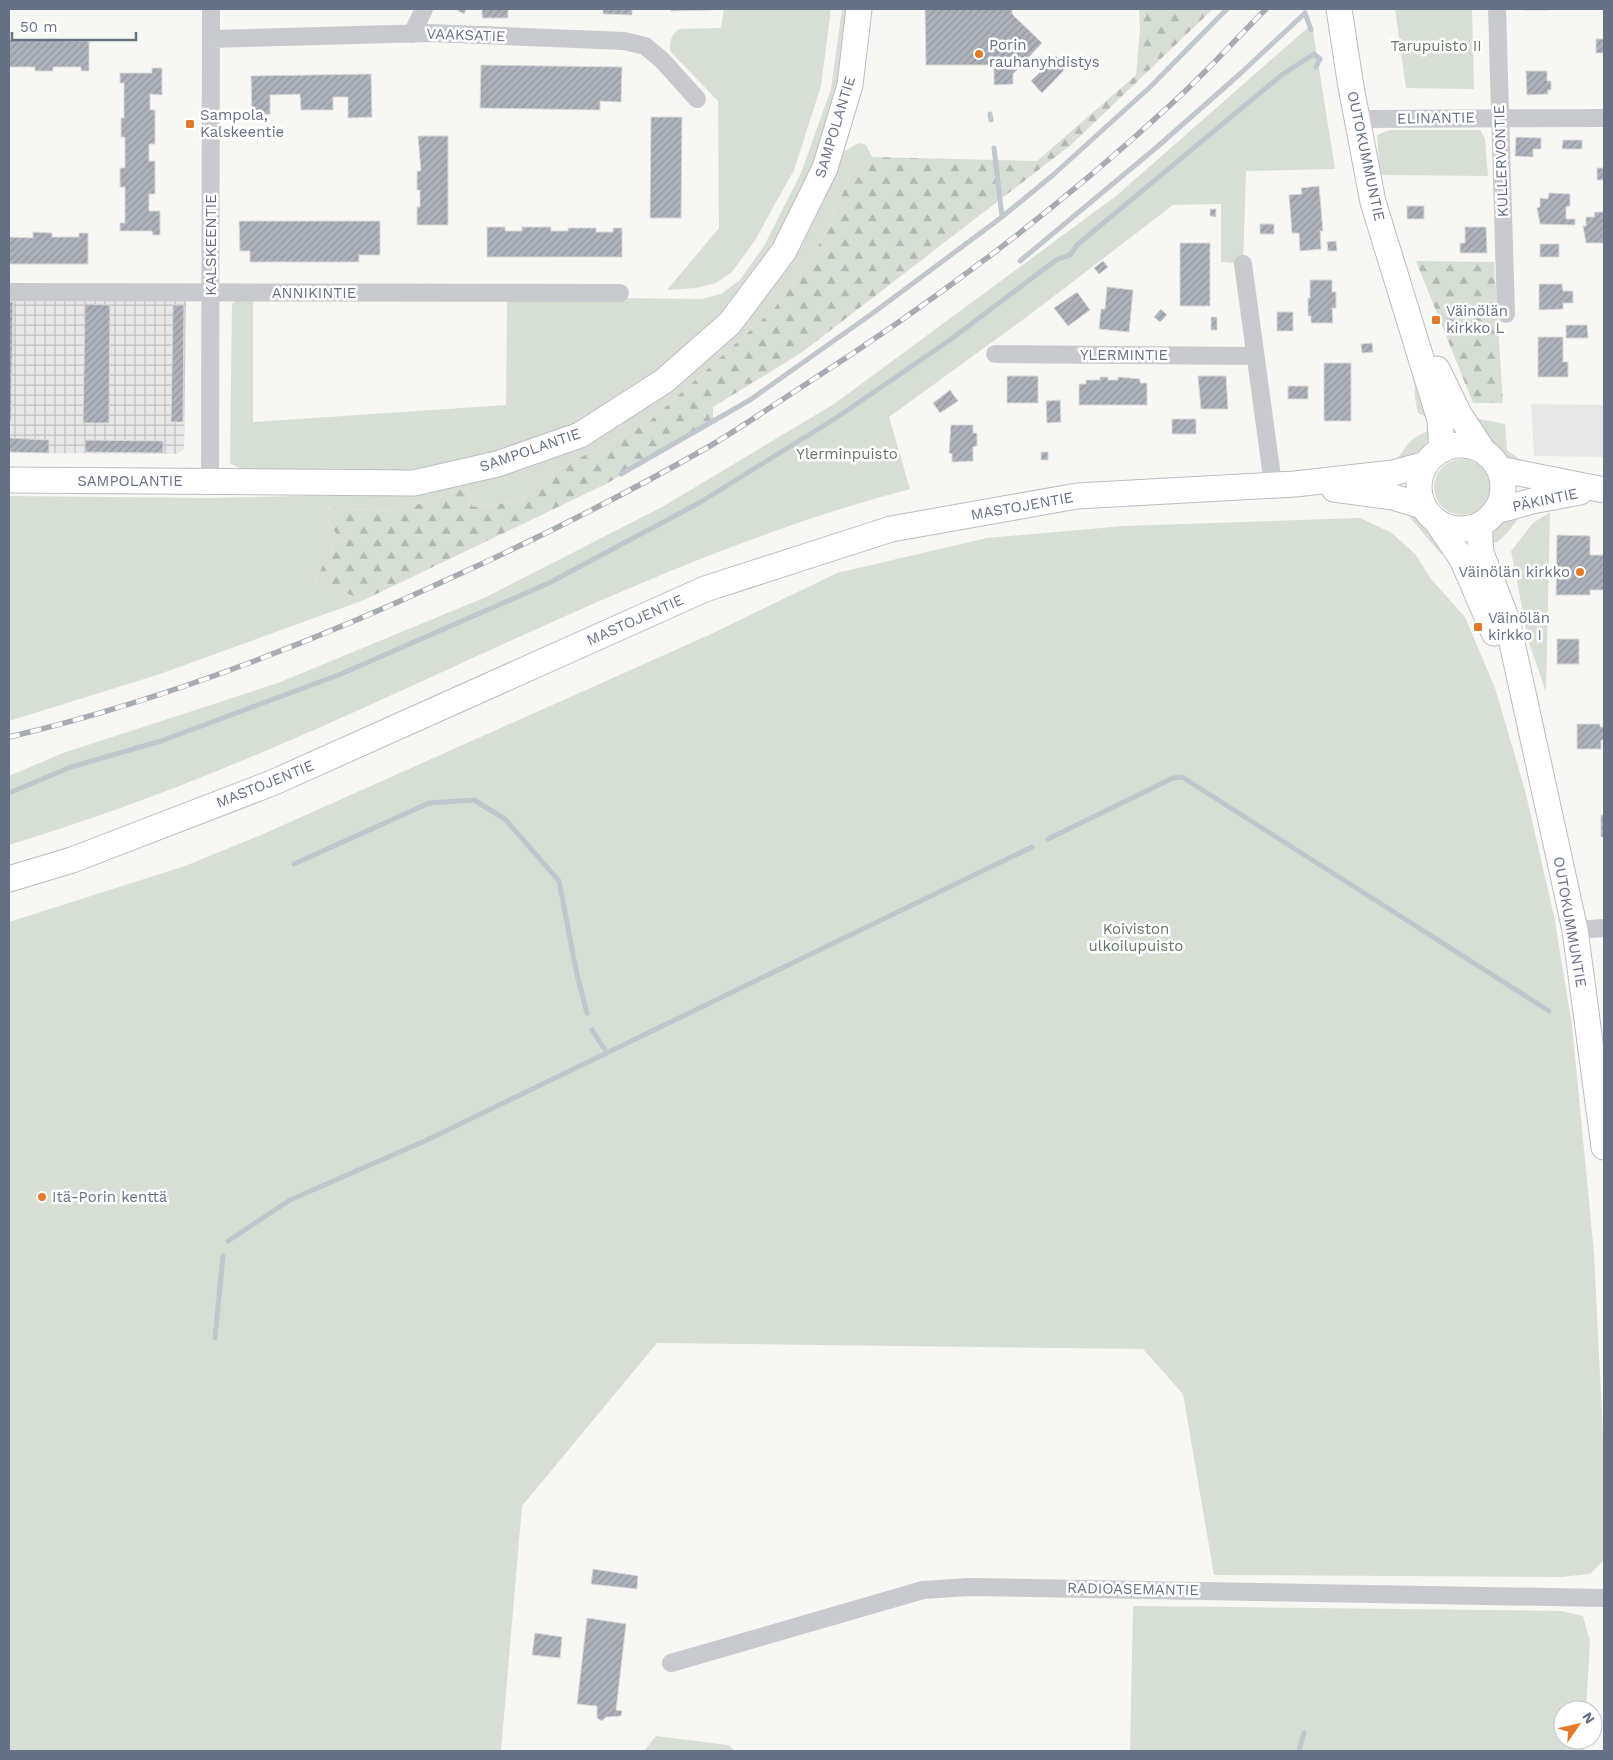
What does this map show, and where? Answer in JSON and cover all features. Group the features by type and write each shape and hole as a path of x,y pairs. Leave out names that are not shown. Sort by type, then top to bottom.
{"main road":[{"name":"SAMPOLANTIE","path":"9,480 414,484 497,464 580,435 664,381 730,323 784,251 825,168 850,85 859,9"},
{"name":"OUTOKUMMUNTIE","path":"1339,9 1357,120 1373,202 1440,420 1434,457"},
{"name":"OUTOKUMMUNTIE","path":"1404,302 1459,414 1491,461"},
{"path":"1464,445 1491,461 1503,490 1488,518 1458,529 1430,514 1419,484 1434,457 1464,445"},
{"name":"MASTOJENTIE","path":"9,879 72,860 272,783 705,589 891,529 1077,496 1284,484 1393,473 1434,457"},
{"name":"PÄKINTIE","path":"1491,461 1600,490"},
{"name":"MASTOJENTIE","path":"1284,484 1393,497 1430,514"},
{"name":"PÄKINTIE","path":"1488,518 1532,501 1600,490"},
{"name":"OUTOKUMMUNTIE","path":"1430,514 1462,559 1523,700"},
{"name":"OUTOKUMMUNTIE","path":"1488,518 1481,554 1507,620 1523,700 1575,930 1604,1147"}],"street":[{"name":"KALSKEENTIE","path":"210,481 211,9"},
{"path":"412,34 424,9"},
{"name":"KULLERVONTIE","path":"1497,9 1506,314"},
{"name":"VAAKSATIE","path":"211,40 412,34 624,41 646,46 662,60 697,99"},
{"name":"ELINANTIE","path":"1357,120 1604,118"},
{"path":"1243,264 1254,356 1284,484"},
{"name":"ANNIKINTIE","path":"9,292 620,293"},
{"name":"YLERMINTIE","path":"995,354 1254,356"},
{"path":"1575,930 1604,928"},
{"name":"RADIOASEMANTIE","path":"671,1662 923,1590 959,1587 1604,1598"}],"shaded area":[{"path":"9,300 186,300 184,449 177,454 9,453"},
{"path":"1531,404 1604,405 1604,457 1534,456"}],"green space":[{"path":"724,9 831,9 821,86 794,170 754,242 732,272 716,283 696,288 667,290 719,228 718,101 670,51 671,41 679,29 721,28"},
{"path":"842,9 851,9 841,72 827,133 813,173 785,228 751,280 711,326 665,368 614,403 560,431 502,453 441,466 366,472 242,470 230,463 232,304 235,301 253,299 253,422 506,405 507,302 516,297 701,299 721,294 740,280 764,246 801,173 831,89"},
{"path":"1139,9 1213,9 1071,145 801,353 713,407 713,423 604,485 364,600 315,581 338,537 321,508 399,511 466,488 473,507 523,501 540,479 650,421 774,309 815,253 855,167 872,157 1037,161 1136,75 1140,29"},
{"name":"Tarupuisto II","path":"1395,9 1472,9 1474,89 1406,88"},
{"name":"Ylerminpuisto","path":"1312,24 1335,169 1246,171 1243,264 1221,262 1221,204 1173,205 1032,313 889,417 910,489 821,515 735,546 565,616 314,730 229,766 120,808 9,845 9,776 63,753 278,683 486,597 662,507 834,404 1116,196"},
{"path":"1390,130 1480,130 1485,139 1488,176 1380,175 1377,135"},
{"path":"859,143 866,145 872,157 855,167 815,253 774,309 650,421 540,479 523,501 473,507 466,488 399,511 321,508 338,537 315,581 364,600 157,675 9,721 9,496 208,498 384,494 472,482 565,454 635,415 677,386 712,356 760,304 802,246 843,152"},
{"path":"1416,261 1494,262 1503,403 1473,403"},
{"path":"1414,369 1429,418 1418,413 1415,398"},
{"path":"1470,417 1505,424 1507,450 1526,464 1509,461 1488,442"},
{"path":"1434,429 1421,450 1399,462 1398,457 1411,441"},
{"path":"1462,459 1482,467 1490,487 1482,507 1462,515 1442,507 1434,487 1442,467"},
{"path":"1400,506 1414,511 1451,555 1441,554"},
{"path":"1525,510 1504,536 1488,546 1497,528"},
{"path":"1550,512 1546,692 1529,643 1511,551 1533,523"},
{"name":"Koiviston ulkoilupuisto","path":"1360,518 1392,533 1416,555 1431,579 1465,617 1495,688 1525,790 1554,916 1572,1025 1594,1253 1604,1455 1603,1561 1590,1574 1561,1577 1214,1575 1183,1394 1143,1349 657,1343 522,1506 501,1751 9,1751 9,922 185,866 261,835 709,635 837,573 987,538 1124,526"},
{"path":"1133,1606 1561,1611 1583,1616 1590,1641 1587,1700 1553,1700 1553,1750 1584,1751 1130,1751"},
{"path":"656,1736 728,1745 735,1751 644,1751"}],"building":[{"path":"455,9 466,9 464,14"},
{"path":"482,9 508,9 508,18 482,18"},
{"path":"603,9 632,9 632,15 603,14"},
{"path":"671,9 711,9 711,10 671,11"},
{"name":"Porin rauhanyhdistys","path":"925,9 1012,9 1012,14 1042,43 1013,74 1013,84 994,85 994,65 926,65"},
{"path":"1549,9 1549,10 1523,10"},
{"path":"1596,39 1604,39 1604,53 1596,53"},
{"path":"9,40 89,41 89,71 81,71 81,67 53,67 53,71 35,71 35,67 9,67"},
{"path":"1056,56 1067,67 1042,93 1031,81"},
{"path":"481,65 622,67 621,102 600,101 600,110 480,108"},
{"path":"152,68 162,68 162,95 150,94 150,110 155,110 155,144 149,144 149,161 155,161 155,194 149,194 149,211 160,211 160,235 153,235 152,231 120,231 120,223 125,223 125,187 120,187 120,168 125,168 125,137 121,137 121,118 124,118 124,83 120,83 120,73 152,73"},
{"path":"1526,71 1547,71 1547,81 1551,81 1551,90 1548,90 1548,94 1527,95"},
{"path":"371,74 372,117 348,118 348,97 333,97 333,110 301,110 300,94 270,95 270,114 252,115 251,76"},
{"path":"651,117 682,117 681,218 650,218"},
{"path":"418,136 448,136 448,225 417,225 417,207 420,207 420,190 417,190 417,171 421,171"},
{"path":"1516,137 1541,138 1541,149 1533,149 1533,157 1515,156"},
{"path":"1563,140 1582,140 1582,149 1562,149"},
{"path":"1597,168 1604,168 1604,180 1597,180"},
{"path":"1319,186 1323,231 1320,231 1321,249 1300,251 1299,233 1292,233 1289,195 1302,194 1301,188"},
{"path":"1549,193 1570,194 1570,206 1566,207 1566,219 1575,219 1575,225 1540,224 1537,208 1540,207 1540,198 1548,199"},
{"path":"1407,206 1424,206 1424,219 1407,219"},
{"path":"1210,209 1216,209 1216,217 1210,216"},
{"path":"1595,212 1604,212 1604,243 1586,243 1583,226 1586,226 1586,217 1594,217"},
{"path":"239,221 380,221 380,255 359,255 359,262 250,262 250,251 240,251"},
{"path":"1260,224 1274,224 1274,234 1260,234"},
{"path":"487,227 505,227 505,231 522,231 522,227 551,227 551,231 568,231 568,228 596,228 596,232 613,232 613,228 622,228 622,257 487,257"},
{"path":"1465,227 1486,227 1487,253 1460,253 1460,243 1465,243"},
{"path":"33,232 52,233 52,237 79,237 79,233 88,233 88,264 9,264 9,237 33,238"},
{"path":"1336,241 1337,251 1328,251 1327,242"},
{"path":"1180,243 1210,243 1210,306 1180,306"},
{"path":"1540,244 1559,244 1559,257 1540,257"},
{"path":"1103,261 1108,267 1099,274 1094,268"},
{"path":"1310,280 1332,280 1332,292 1336,292 1336,308 1332,308 1333,323 1311,323 1311,316 1308,316"},
{"path":"1539,284 1562,284 1563,291 1573,291 1573,303 1563,303 1563,309 1539,310"},
{"path":"1107,287 1133,290 1129,332 1099,329 1101,309 1105,309"},
{"path":"1077,292 1090,310 1068,326 1054,308"},
{"path":"9,302 13,302 11,421 9,421"},
{"path":"85,304 110,305 109,423 83,423"},
{"path":"173,305 184,305 183,422 171,422"},
{"path":"1161,309 1167,315 1160,322 1154,317"},
{"path":"1277,312 1293,312 1293,331 1277,331"},
{"path":"1211,317 1217,317 1217,330 1211,330"},
{"path":"1566,325 1587,325 1588,338 1566,338"},
{"path":"1538,337 1563,337 1563,362 1568,362 1568,377 1538,377"},
{"path":"1372,343 1373,352 1362,353 1361,344"},
{"path":"1324,363 1351,363 1351,421 1324,421"},
{"path":"1007,376 1038,376 1038,403 1007,403"},
{"path":"1198,376 1226,376 1228,409 1201,409"},
{"path":"1100,377 1108,377 1108,380 1118,380 1118,377 1140,379 1140,383 1147,383 1147,405 1079,405 1079,384 1086,384 1086,380 1100,380"},
{"path":"1288,386 1308,386 1308,399 1288,399"},
{"path":"950,390 958,401 940,413 933,403"},
{"path":"1060,400 1061,422 1047,423 1046,401"},
{"path":"1172,419 1196,419 1196,434 1172,434"},
{"path":"951,425 973,425 973,433 977,433 977,446 973,447 973,461 952,462 952,454 949,453"},
{"path":"9,438 49,440 49,453 9,452"},
{"path":"85,440 163,441 163,453 85,452"},
{"path":"1041,452 1048,452 1048,460 1041,460"},
{"name":"Väinölän kirkko","path":"1557,535 1590,536 1590,555 1604,555 1604,590 1590,590 1590,595 1556,595"},
{"path":"1557,639 1579,639 1579,664 1557,664"},
{"path":"1577,724 1600,724 1600,727 1604,727 1604,740 1601,740 1601,749 1577,749"},
{"path":"1601,815 1604,815 1604,837 1601,837"},
{"path":"593,1569 638,1576 637,1589 591,1584"},
{"path":"587,1618 626,1624 616,1710 622,1711 621,1716 606,1717 602,1721 597,1718 597,1706 577,1704"},
{"path":"535,1633 562,1637 560,1658 532,1655"}],"waterway":[{"path":"621,474 750,400 873,313 1002,217 1053,175 1149,88 1227,9"},
{"path":"1020,261 1157,147 1241,73 1305,13 1311,30"},
{"path":"9,793 71,767 161,741 341,674 549,583 699,503 836,418 950,340 1056,260 1070,255 1078,244 1283,74 1314,54 1320,59 1316,67"},
{"path":"990,114 991,120"},
{"path":"994,148 1002,217"},
{"path":"1048,839 1173,778 1182,777 1549,1011"},
{"path":"294,864 429,803 474,800 505,819 559,881 577,975 587,1013"},
{"path":"228,1241 290,1200 427,1140 1032,847"},
{"path":"592,1030 607,1053"},
{"path":"215,1338 223,1256"},
{"path":"1299,1751 1304,1733"}],"railway":[{"path":"9,737 123,706 179,688 345,625 551,531 710,446 851,355 945,289 1036,220 1180,96 1266,9"}],"place":[{"name":"Porin rauhanyhdistys","path":"979,54"},
{"name":"Sampola, Kalskeentie","path":"190,124"},
{"name":"Väinölän kirkko L","path":"1436,320"},
{"name":"Väinölän kirkko","path":"1580,572"},
{"name":"Väinölän kirkko I","path":"1478,627"},
{"name":"Itä-Porin kenttä","path":"42,1197"}]}
